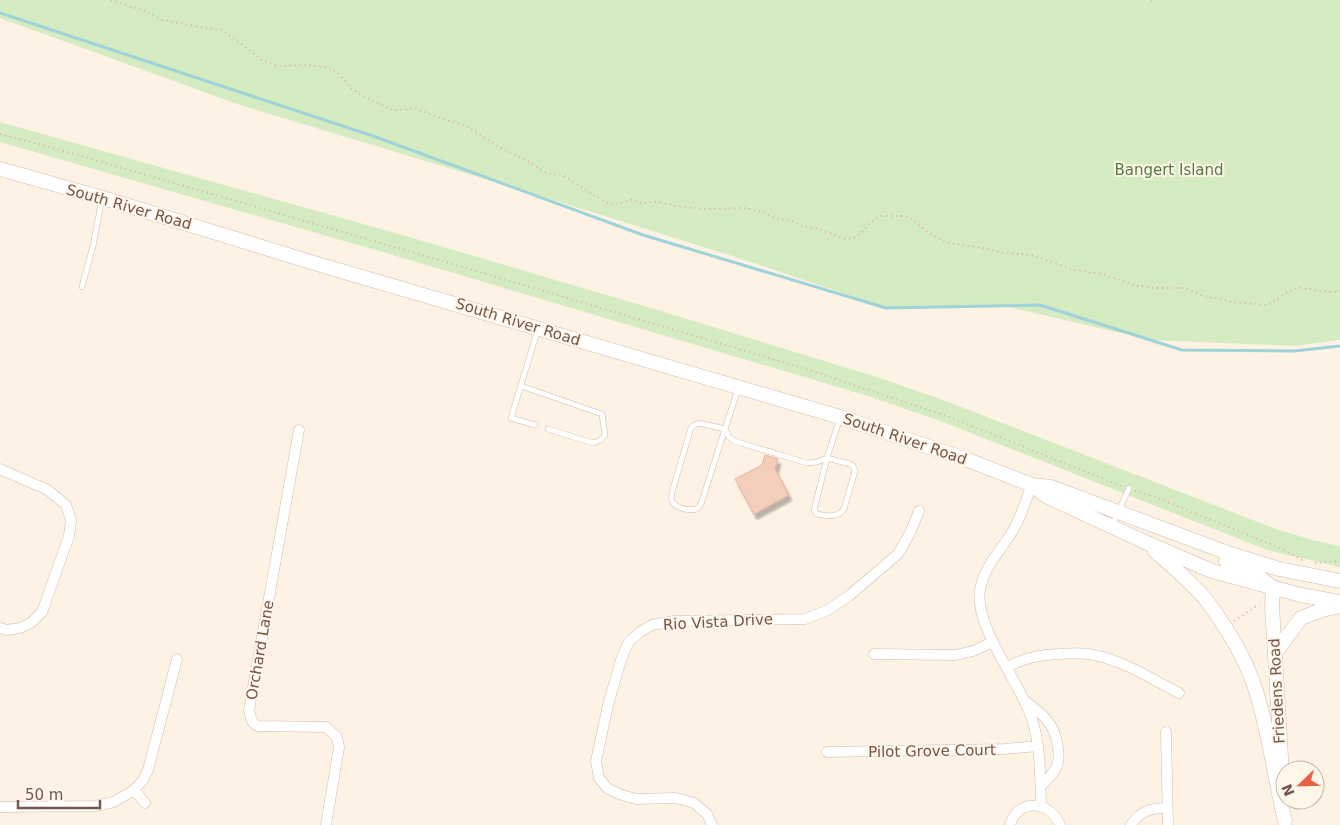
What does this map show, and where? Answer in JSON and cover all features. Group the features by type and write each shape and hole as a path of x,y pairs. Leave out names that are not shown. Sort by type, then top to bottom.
{"main road":[{"name":"South River Road","path":"0,169 314,263 840,416 968,460 1032,485 1051,487 1228,553 1279,569 1340,581"},
{"name":"South River Road","path":"1032,485 1046,496 1145,542 1212,570 1273,588 1340,604"},
{"path":"1118,513 1147,529 1252,571 1273,588 1290,582 1302,582 1340,589"},
{"path":"1145,542 1206,600 1225,626 1244,661 1256,690 1285,823"},
{"name":"Friedens Road","path":"1273,588 1272,605 1285,823"},
{"path":"1275,654 1302,618 1340,604"}],"street":[{"name":"Orchard Lane","path":"299,430 249,710 253,724 258,726 326,727 337,737 339,747 326,825"},
{"path":"0,469 48,490 66,505 70,520 69,536 42,612 31,623 20,628 7,630 0,628"},
{"path":"1032,485 1014,529 986,571 980,587 979,605 983,621 1024,699 1032,720 1038,746 1041,806"},
{"name":"Rio Vista Drive","path":"712,825 707,814 694,803 676,798 636,799 607,788 599,778 596,761 606,713 621,660 628,643 640,632 652,625 674,621 805,619 828,610 850,595 898,554 918,511"},
{"path":"874,654 956,655 973,651 993,642"},
{"path":"1007,667 1020,660 1040,655 1074,653 1094,655 1120,663 1179,693"},
{"path":"0,807 95,806 114,802 134,790 143,780 148,770 177,659"},
{"path":"1024,699 1046,718 1054,730 1058,744 1056,768 1041,786"},
{"path":"1166,732 1168,825"},
{"name":"Pilot Grove Court","path":"827,752 1005,749 1038,746"},
{"path":"134,790 145,803"},
{"path":"1010,825 1014,816 1022,809 1031,806 1041,806 1053,814 1060,825"},
{"path":"1131,825 1136,817 1147,810 1167,808"}],"lane":[{"path":"82,287 93,246 102,198"},
{"path":"535,426 511,418 539,329"},
{"path":"521,386 602,414 605,435 601,440 593,442 548,429"},
{"path":"739,386 725,430 700,507 689,510 676,506 672,500 672,492 691,428 699,423 725,430 729,437 734,440 807,463 827,458 850,464 855,471 844,509 837,516 817,514 814,510 827,458 840,416"},
{"path":"1112,526 1129,488"}],"path":[{"path":"111,0 141,9 162,20 224,31 262,60 277,66 308,65 332,70 340,75 360,95 392,110 415,108 466,126 544,172 564,176 608,204 614,205 631,200 641,203 658,202 705,209 744,208 763,212 775,218 794,222 805,227 816,228 847,239 860,234 871,222 882,216 903,216 910,218 929,233 946,242 1030,256 1074,270 1101,274 1138,286 1186,288 1202,296 1232,302 1266,305 1271,304 1280,296 1294,289 1302,288 1327,292 1340,291"},
{"path":"0,134 437,259 806,369 952,418 1280,548 1309,564 1340,560"},
{"path":"1225,626 1255,607 1272,605"}],"green space":[{"name":"Bangert Island","path":"0,0 1340,0 1340,340 1294,346 1151,340 1004,306 886,308 751,262 512,187 240,105 0,18"},
{"path":"0,122 406,236 880,378 951,403 1276,529 1340,546 1340,567 1267,550 943,422 868,396 403,258 0,142"}],"building":[{"path":"765,455 778,459 775,469 789,495 754,514 735,479 762,465"}],"waterway":[{"path":"0,13 373,136 643,235 886,308 1040,305 1182,350 1294,351 1340,346"}]}
